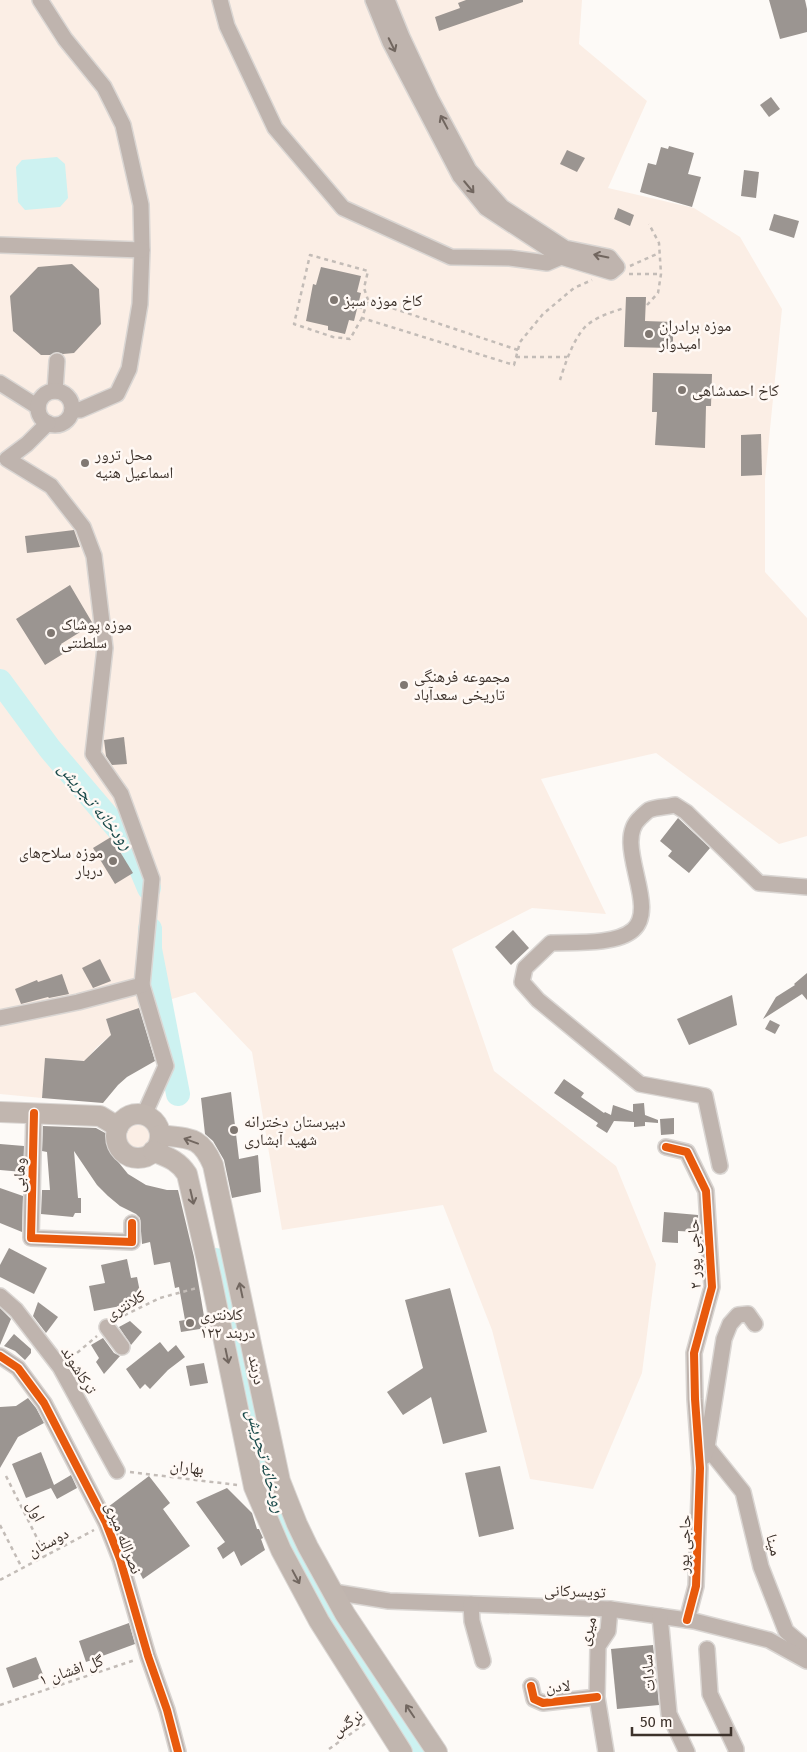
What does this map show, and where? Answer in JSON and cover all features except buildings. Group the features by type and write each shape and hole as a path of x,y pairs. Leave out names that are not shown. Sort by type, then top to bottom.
{"main road":[{"path":"0,1112 100,1116 118,1127"},
{"path":"132,1115 144,1115 155,1123 156,1143 141,1157 128,1155 116,1140 118,1127 126,1118 132,1115"},
{"name":"دربند","path":"156,1143 192,1139 204,1148 213,1165 280,1481 305,1540 345,1614 437,1752"},
{"name":"دربند","path":"156,1143 182,1166 186,1174 212,1284 254,1487 281,1550 319,1621 402,1752"},
{"path":"266,1515 273,1520 281,1520 288,1515 290,1506"},
{"path":"281,1550 282,1541 287,1534 299,1534 305,1540"}],"street":[{"path":"40,0 66,39 104,87 123,125 141,204 140,304 130,369 117,394 80,410 72,410"},
{"path":"220,0 227,26 275,128 343,208 451,257 510,258 547,263 560,257"},
{"path":"373,0 390,42 460,176 486,208 560,257 617,269"},
{"path":"387,0 431,99 469,170 502,207 566,248 609,257 617,269"},
{"path":"0,246 142,250"},
{"path":"56,391 57,361"},
{"path":"0,383 38,407"},
{"path":"56,391 66,395 72,410 67,419 58,425 48,423 40,417 38,407 45,394 56,391"},
{"path":"48,423 27,444 7,458 50,486 83,527 94,556 105,648 94,754 121,794 152,879 142,985 166,1066 144,1115"},
{"path":"720,1166 705,1096 640,1084 538,1000 522,982 525,968 551,943 602,940 622,936 633,930 641,920 642,906 631,844 636,822 648,810 675,806 686,812 759,883 807,887"},
{"path":"0,1018 78,1002 142,985"},
{"name":"وهابی","path":"34,1113 31,1238 132,1242 132,1223"},
{"name":"حاجی پور ۲","path":"666,1147 687,1152 706,1192 712,1287 694,1353 700,1468"},
{"name":"ترکاشوند","path":"0,1296 16,1310 60,1367 117,1471"},
{"path":"700,1468 708,1447 724,1339 730,1324 738,1315 748,1314 755,1324"},
{"path":"107,1327 122,1347"},
{"name":"نصرالله میری","path":"0,1356 18,1368 44,1403 106,1523 120,1559 148,1656 167,1710 178,1752"},
{"name":"مینا","path":"708,1447 743,1492 761,1567 786,1631 807,1649"},
{"name":"حاجی پور","path":"686,1620 696,1586 700,1468"},
{"name":"تویسرکانی","path":"334,1592 389,1601 610,1609 660,1616 686,1620 769,1640 807,1661"},
{"path":"471,1604 472,1621 483,1661"},
{"name":"میری","path":"606,1752 597,1697 598,1646 608,1632 610,1609"},
{"name":"سادات","path":"660,1616 669,1714 688,1752"},
{"path":"707,1648 710,1694 736,1752"},
{"name":"لادن","path":"531,1686 534,1699 543,1703 597,1697"}],"path":[{"path":"647,304 658,294 661,274 659,243 649,224"},
{"path":"362,318 514,365 520,342 543,314 574,288 660,253"},
{"path":"310,256 368,271 364,288 368,300 365,309 350,338 333,336 294,324 310,256"},
{"path":"617,269 630,274 661,274"},
{"path":"368,300 518,350"},
{"path":"358,307 365,309"},
{"path":"560,380 567,357 585,327 624,308"},
{"path":"516,357 567,357"},
{"path":"0,1525 22,1568"}],"shaded area":[{"name":"مجموعه فرهنگی تاریخی سعدآباد","path":"0,0 582,0 579,44 647,101 608,188 694,208 740,237 782,309 765,479 765,572 807,618 807,836 779,844 656,753 541,779 606,914 532,908 452,949 494,1071 616,1166 656,1264 642,1373 593,1489 530,1479 492,1330 443,1205 282,1230 252,1052 195,992 106,1019 111,1035 85,1061 46,1058 42,1098 0,1094"},
{"path":"138,1124 147,1127 150,1136 147,1145 138,1148 129,1145 126,1136 129,1127"}],"water":[{"path":"57,157 65,164 68,198 60,207 25,210 18,202 16,167 22,160"}],"waterway":[{"name":"رودخانه تجریش","path":"0,681 50,749 130,843 149,888"},
{"name":"رودخانه تجریش","path":"150,929 150,949 178,1094"},
{"name":"رودخانه تجریش","path":"216,1260 273,1499 288,1535 361,1674 418,1752"}],"cycle path":[{"path":"34,1113 31,1238 132,1242 132,1223"},
{"path":"666,1147 687,1152 706,1191 712,1287 694,1353 700,1468 696,1586 687,1620"},
{"path":"0,1356 18,1368 44,1403 106,1523 120,1559 148,1656 167,1710 178,1752"},
{"path":"531,1686 534,1699 543,1703 597,1697"}],"place":[{"name":"کاخ موزه سبز","path":"334,300"},
{"name":"موزه برادران امیدوار","path":"649,334"},
{"name":"کاخ احمدشاهی","path":"682,390"},
{"name":"محل ترور اسماعیل هنیه","path":"85,463"},
{"name":"موزه پوشاک سلطنتی","path":"51,633"},
{"name":"مجموعه فرهنگی تاریخی سعدآباد","path":"404,685"},
{"name":"موزه سلاح‌های دربار","path":"113,861"},
{"name":"دبیرستان دخترانه شهید آبشاری","path":"234,1130"},
{"name":"کلانتری ۱۲۲ دربند","path":"190,1323"}]}
